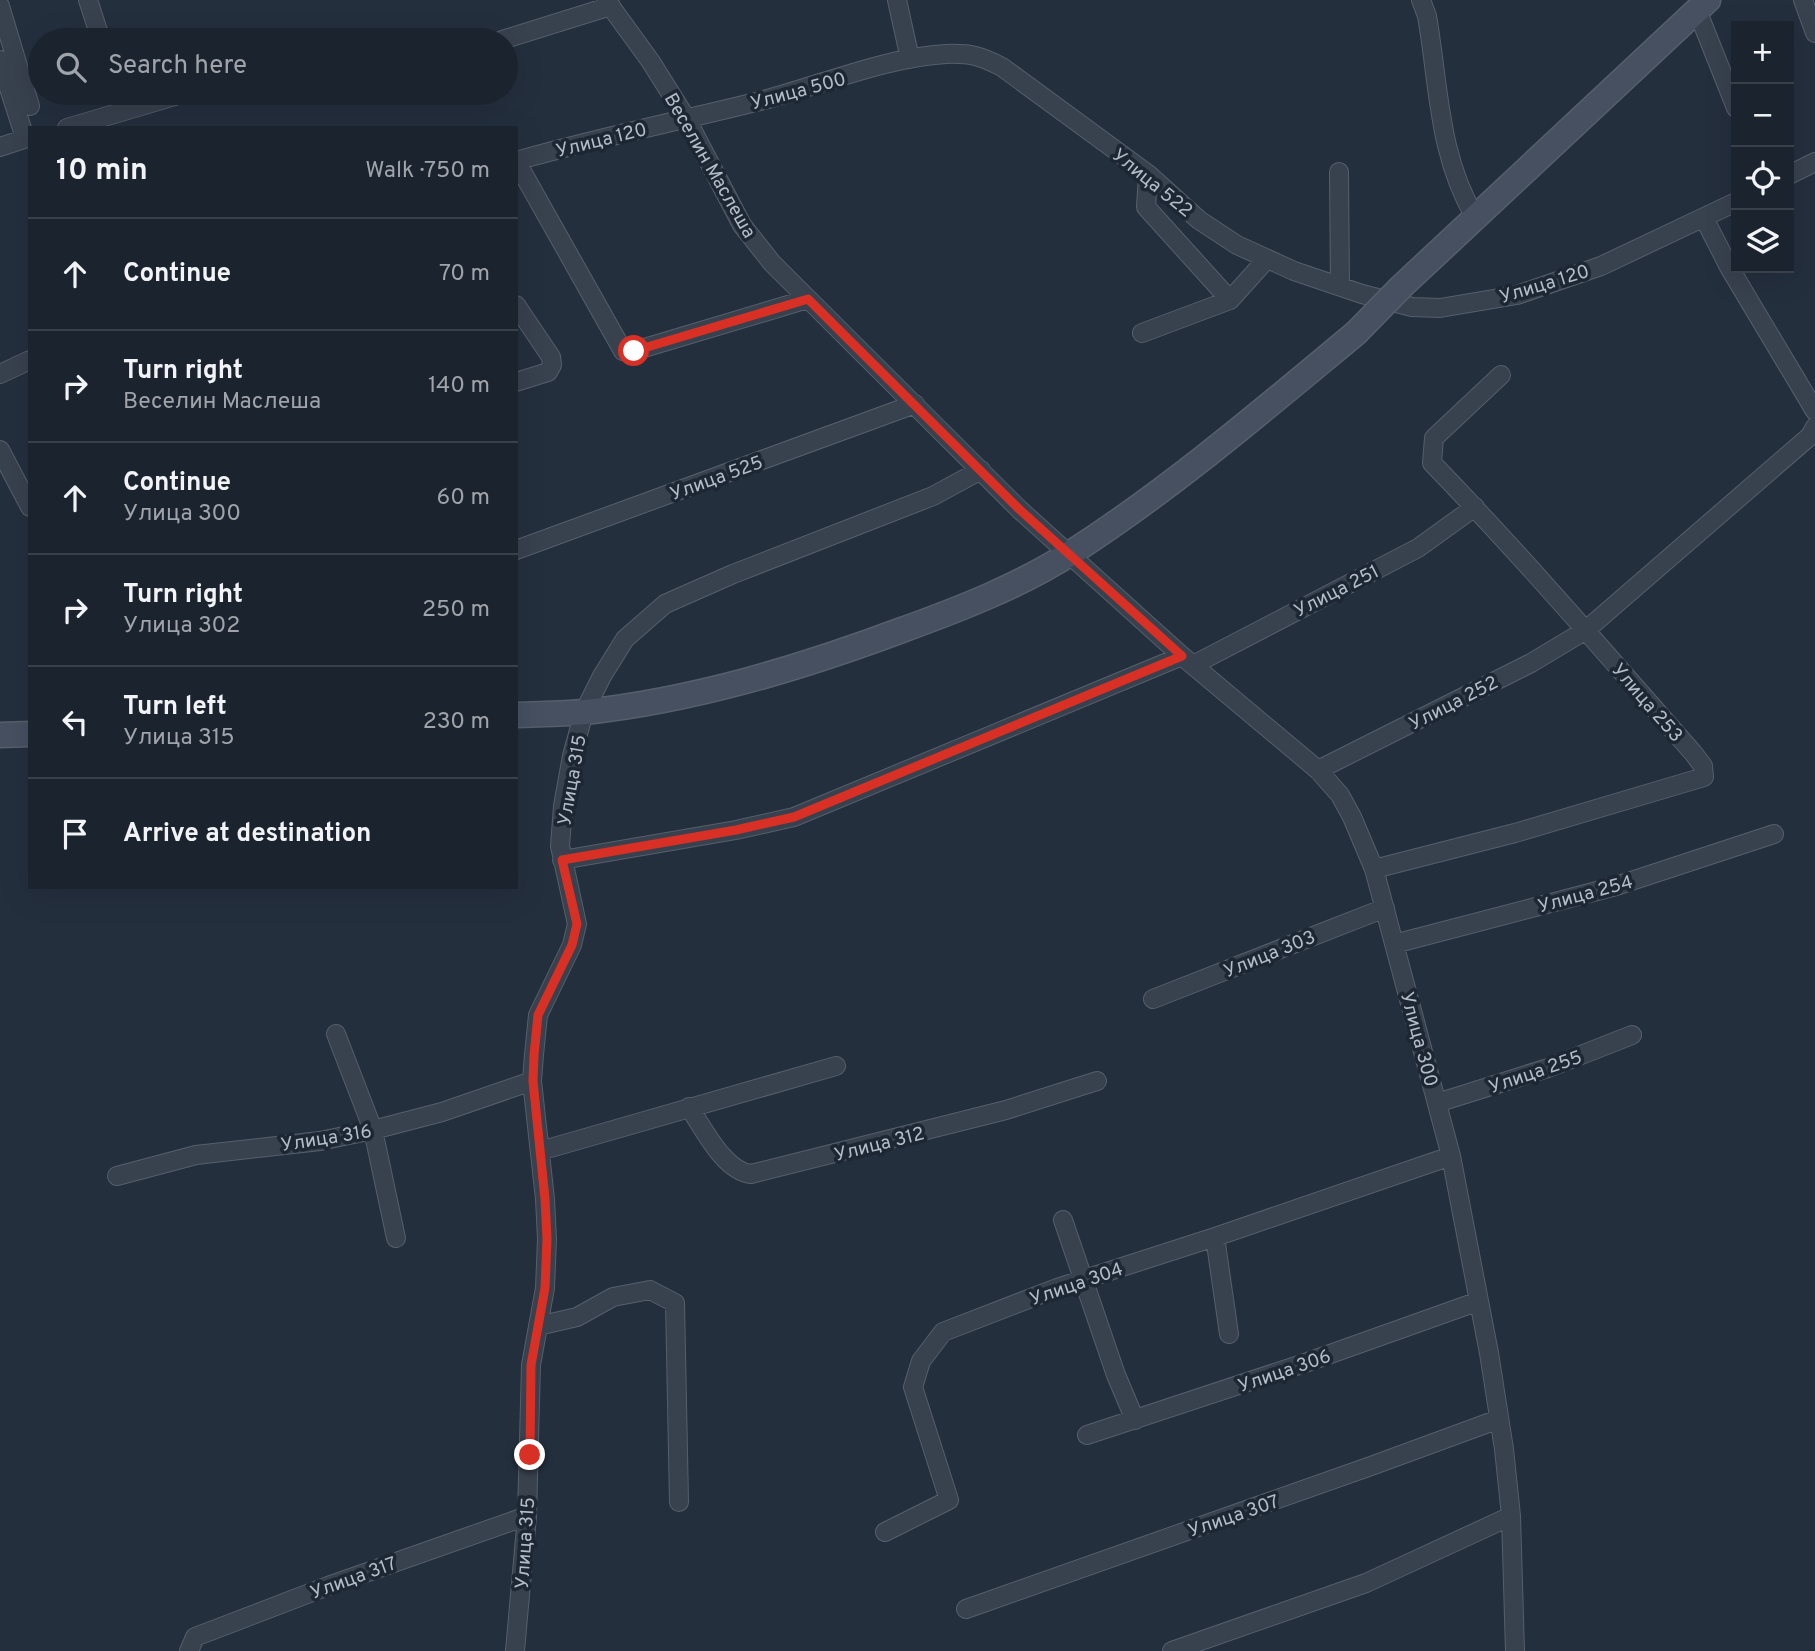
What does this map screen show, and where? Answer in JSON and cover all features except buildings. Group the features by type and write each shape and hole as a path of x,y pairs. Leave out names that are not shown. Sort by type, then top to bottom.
{"main road":[{"path":"518,715 584,712 688,695 829,657 949,613 1011,585 1069,554 1154,496 1356,333 1475,217 1703,5"},
{"path":"0,735 28,734"}],"street":[{"path":"88,0 97,28"},
{"path":"897,0 910,59"},
{"path":"1421,0 1429,28 1449,163 1461,195 1475,217"},
{"path":"1803,0 1815,33"},
{"path":"518,34 608,3"},
{"name":"Веселин Маслеша","path":"608,3 651,62 685,118 742,225 772,264 1020,510 1069,554"},
{"path":"1703,5 1731,92"},
{"path":"0,6 28,99"},
{"name":"Улица 522","path":"910,59 946,54 979,55 1002,66 1148,174 1199,220 1237,246 1266,260 1340,286"},
{"name":"Улица 500","path":"685,118 761,101 910,59"},
{"path":"0,60 27,137 0,147"},
{"path":"70,126 113,105"},
{"name":"Улица 120","path":"518,160 685,118"},
{"path":"518,165 623,351 634,351 808,299"},
{"path":"1794,173 1814,165"},
{"path":"1339,172 1340,286"},
{"path":"1148,174 1146,207 1230,300"},
{"name":"Улица 120","path":"1340,286 1412,307 1440,308 1517,295 1601,266 1731,204"},
{"path":"1704,218 1729,267 1815,411"},
{"path":"1142,333 1230,300 1266,260"},
{"path":"518,308 551,357 552,365 548,372 518,381"},
{"path":"0,374 28,361"},
{"path":"1501,375 1434,438 1432,463 1586,630"},
{"name":"Улица 525","path":"518,549 915,404"},
{"name":"Улица 252","path":"1318,770 1531,663 1586,630 1810,436 1815,426"},
{"path":"0,450 28,503"},
{"name":"Улица 315","path":"515,1651 527,1516 531,1365 545,1288 547,1239 533,1081 538,1015 572,945 577,924 560,846 563,806 572,756 584,712 625,639 665,604 733,574 933,496 981,470"},
{"name":"Улица 251","path":"562,860 736,830 794,817 1188,660 1418,548 1475,507"},
{"name":"Улица 300","path":"1069,554 1318,770 1340,795 1374,869 1451,1156 1479,1301 1499,1419 1511,1516 1515,1651"},
{"name":"Улица 253","path":"1374,869 1515,832 1704,777 1703,766 1586,630"},
{"name":"Улица 254","path":"1394,944 1616,886 1774,834"},
{"name":"Улица 303","path":"1153,999 1385,908"},
{"path":"336,1034 373,1130 396,1238"},
{"name":"Улица 255","path":"1437,1103 1548,1068 1632,1035"},
{"path":"540,1151 836,1066"},
{"name":"Улица 312","path":"689,1107 729,1165 741,1173 751,1174 1006,1110 1097,1080"},
{"name":"Улица 316","path":"117,1176 196,1155 320,1140 373,1130 442,1112 533,1081"},
{"name":"Улица 304","path":"885,1532 949,1500 913,1387 921,1361 943,1332 1057,1288 1451,1156"},
{"path":"1063,1220 1116,1375 1135,1420"},
{"path":"1214,1237 1229,1334"},
{"path":"538,1326 577,1317 613,1297 650,1290 675,1303 679,1502"},
{"name":"Улица 306","path":"1087,1436 1479,1301"},
{"name":"Улица 307","path":"966,1609 1499,1419"},
{"name":"Улица 317","path":"189,1651 195,1637 328,1586 527,1516"},
{"path":"1172,1651 1366,1583 1511,1516"}],"route":[{"path":"530,1455 531,1365 545,1288 547,1239 533,1081 534,1055 538,1015 572,945 577,924 562,860 736,830 794,817 1182,656 1020,510 808,299 634,351"}]}
